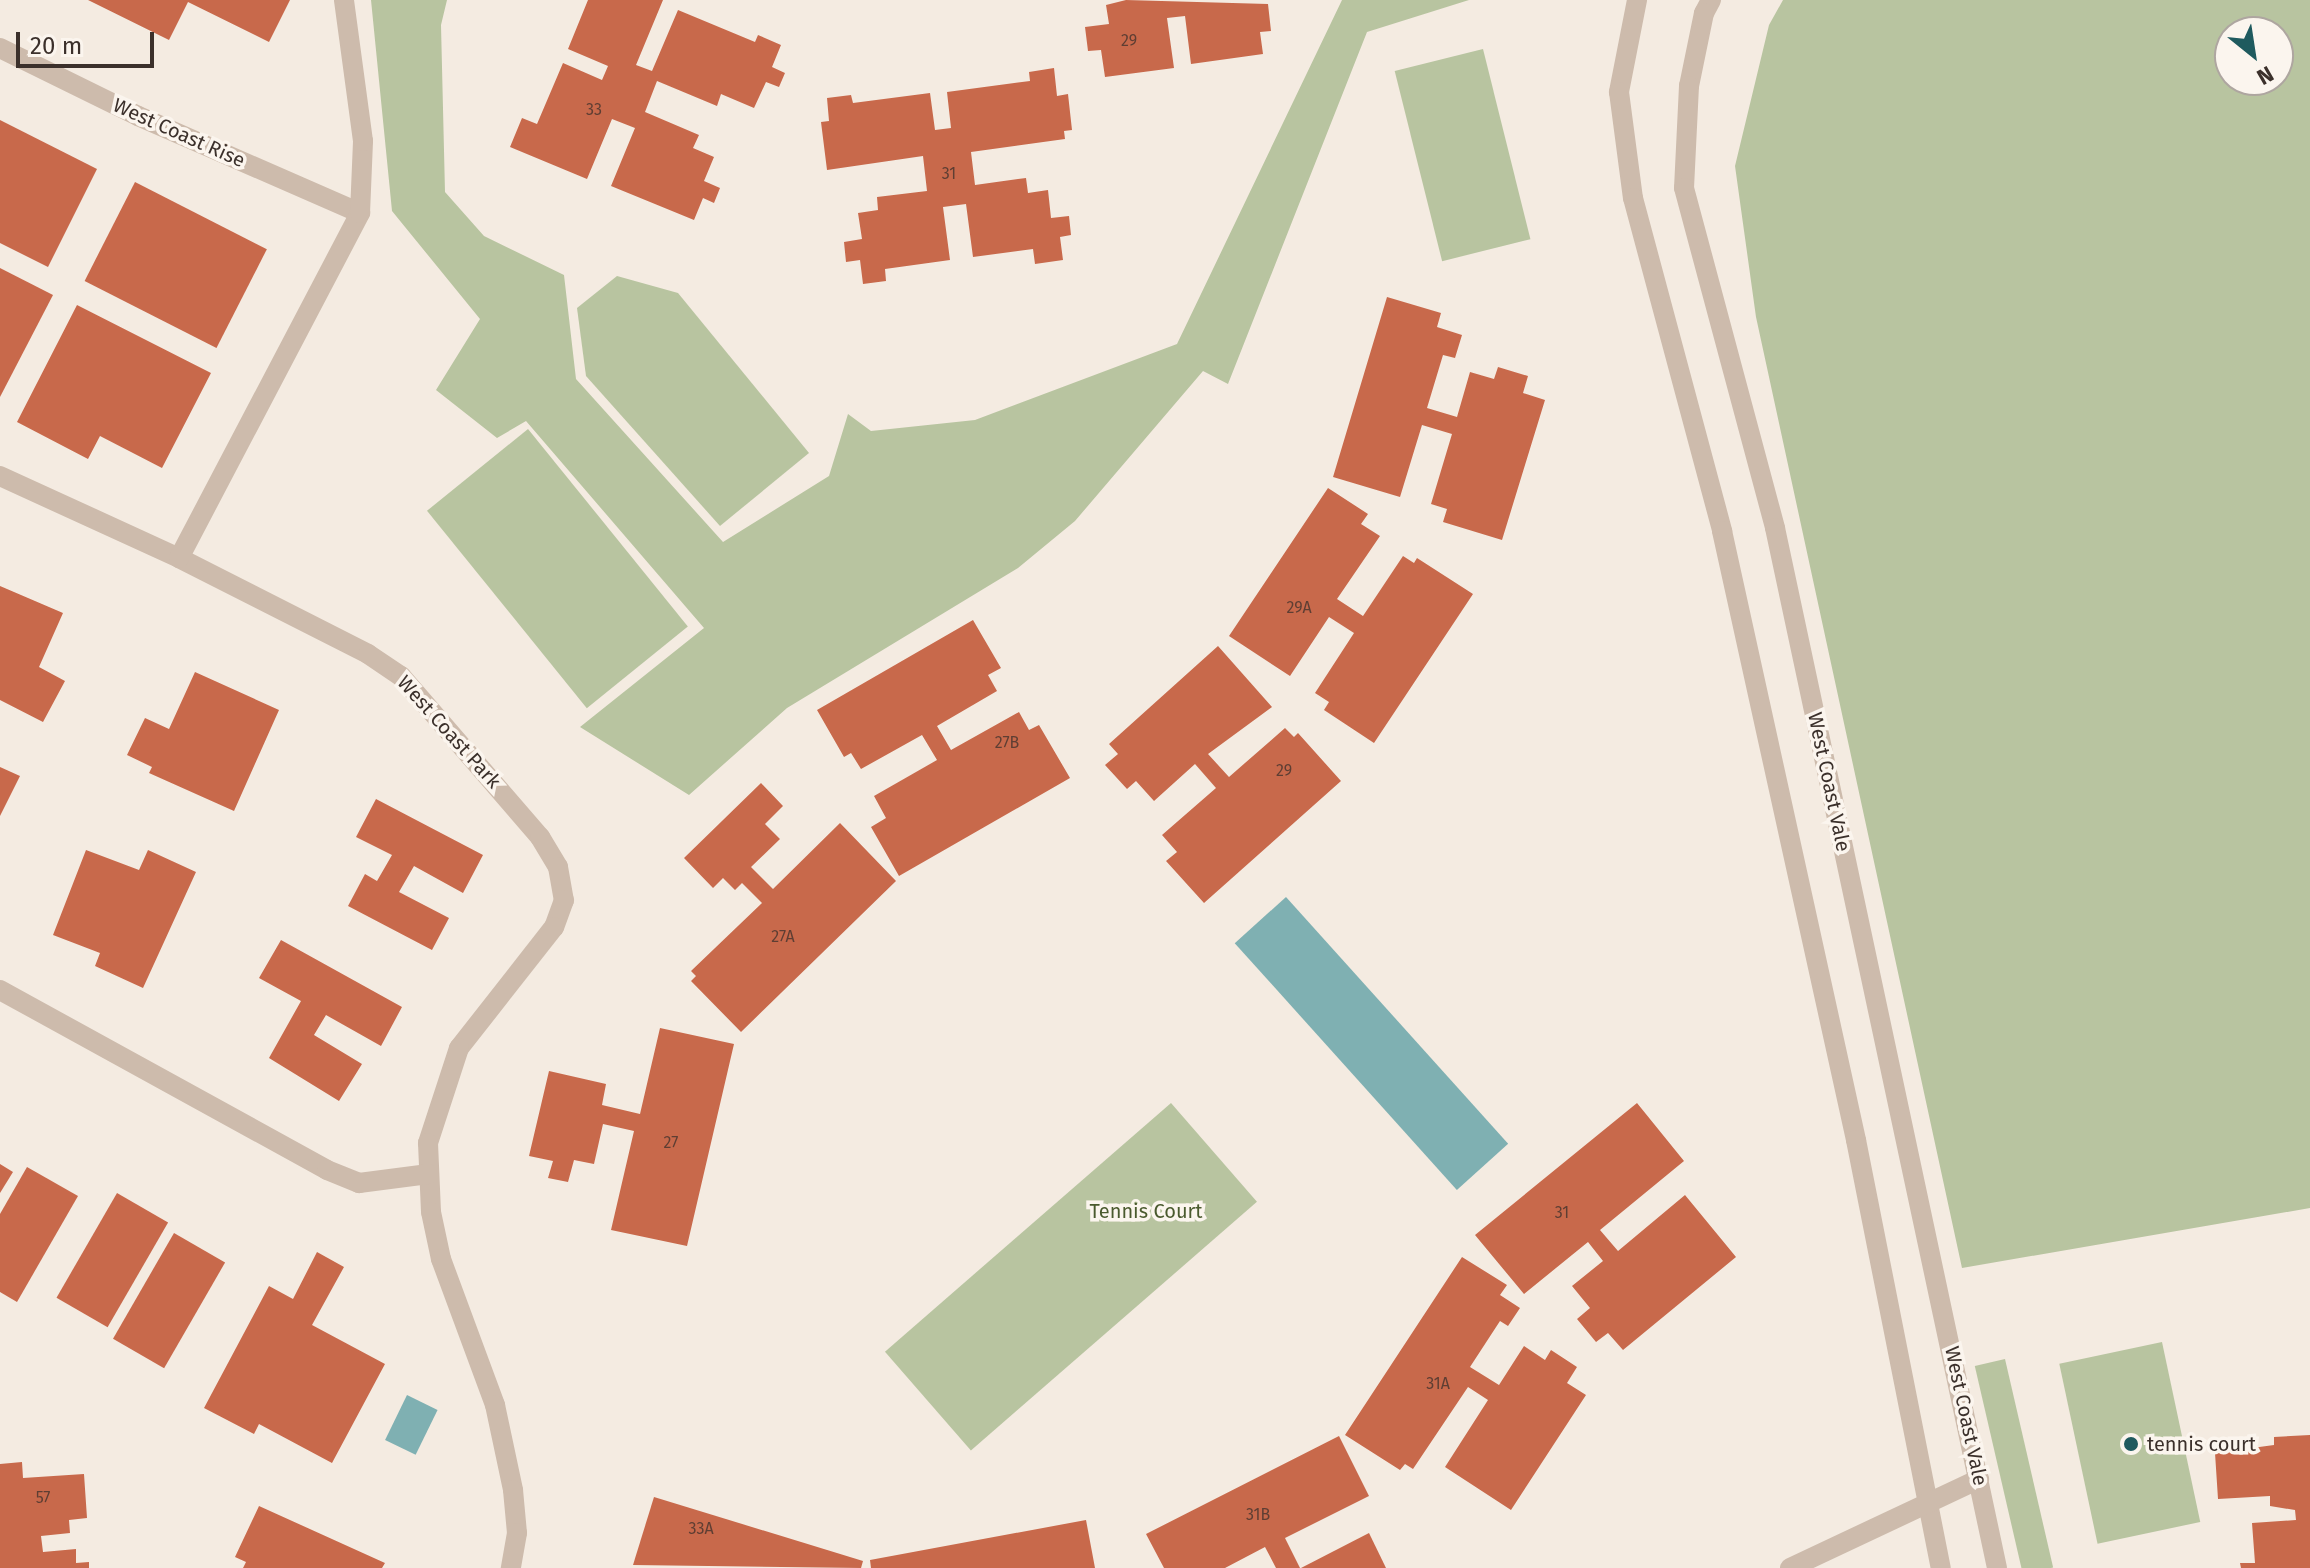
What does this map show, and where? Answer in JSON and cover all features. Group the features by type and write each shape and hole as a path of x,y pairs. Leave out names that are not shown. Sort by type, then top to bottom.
{"street":[{"path":"179,558 360,213 363,141 344,0"},
{"path":"1637,0 1619,92 1633,198 1722,531 1930,1503 1941,1568"},
{"name":"West Coast Vale","path":"1711,0 1689,86 1684,188 1775,528 1997,1568"},
{"name":"West Coast Rise","path":"0,48 138,116 360,213"},
{"name":"West Coast Park","path":"0,476 179,558 401,676 540,837 558,867 564,900 554,927 459,1048 428,1143 428,1174 441,1259 495,1405 513,1490 517,1533 511,1568"},
{"path":"0,990 327,1170 359,1183 428,1174"},
{"path":"1790,1568 1979,1479"}],"green space":[{"path":"371,0 447,0 441,25 445,192 484,236 564,275 576,379 723,542 829,476 848,414 871,431 975,420 1177,344 1342,0 1469,0 1367,32 1228,384 1203,371 1075,521 1018,568 787,708 689,795 580,727 704,628 526,421 497,438 436,390 480,319 392,211"},
{"path":"1783,0 2310,0 2310,1208 1962,1268 1756,317 1735,166 1769,25"},
{"path":"1483,49 1530,239 1442,261 1395,71"},
{"path":"617,276 678,293 809,453 720,526 586,376 577,308"},
{"path":"528,429 688,626 587,708 427,511"},
{"name":"Tennis Court","path":"1171,1103 1257,1202 971,1451 885,1352"},
{"name":"tennis court","path":"2162,1342 2200,1522 2098,1544 2059,1364"},
{"path":"2005,1359 2053,1568 2021,1568 1975,1366"}],"water":[{"path":"1286,897 1508,1144 1457,1190 1235,943"},
{"path":"407,1395 438,1410 416,1455 385,1440"}],"building":[{"path":"88,0 290,0 269,42 188,2 169,40"},
{"path":"588,0 663,0 636,65 652,71 678,10 755,42 758,35 781,45 772,67 785,73 779,87 766,82 754,108 721,94 717,106 657,81 645,112 699,135 693,148 714,157 704,181 720,188 714,203 703,198 694,220 611,186 635,128 612,119 587,179 510,147 522,118 537,124 563,63 602,80 608,66 568,49"},
{"path":"1126,0 1268,4 1271,31 1260,32 1263,54 1191,64 1185,16 1167,18 1174,68 1105,77 1101,50 1088,51 1085,27 1109,24 1106,5"},
{"path":"1054,68 1057,96 1068,94 1072,130 1064,131 1065,139 971,152 975,185 1026,178 1028,193 1048,190 1051,218 1069,216 1071,235 1060,237 1063,260 1035,264 1033,249 973,257 966,204 943,207 950,260 885,269 886,281 863,284 860,260 846,262 844,242 862,239 858,213 878,210 877,197 927,191 923,156 827,170 821,122 829,121 827,98 851,95 853,103 930,93 935,130 951,128 947,92 1030,81 1029,72"},
{"path":"0,120 97,169 48,267 0,243"},
{"path":"135,182 267,249 216,348 85,281"},
{"path":"0,268 53,295 0,397"},
{"path":"1387,297 1441,313 1437,327 1462,335 1455,358 1443,355 1427,408 1457,417 1470,372 1494,379 1498,367 1528,376 1523,393 1545,400 1502,540 1443,522 1447,509 1431,504 1452,434 1422,425 1400,497 1333,477"},
{"path":"77,305 211,373 162,468 100,436 88,459 17,422"},
{"path":"1328,488 1368,514 1361,524 1380,536 1337,599 1363,616 1403,556 1414,563 1417,558 1473,594 1374,743 1324,710 1329,702 1315,693 1354,633 1329,617 1290,676 1229,636"},
{"path":"0,586 63,613 39,667 65,681 43,722 0,700"},
{"path":"973,620 1001,668 988,675 997,691 937,726 951,750 1019,712 1029,730 1039,725 1070,778 899,876 871,827 886,818 874,796 937,760 922,735 861,769 851,753 844,757 817,710"},
{"path":"1218,646 1272,707 1208,754 1229,777 1285,728 1294,737 1298,733 1341,781 1204,903 1166,861 1177,852 1162,835 1216,788 1195,764 1154,801 1136,781 1127,789 1105,765 1118,754 1109,744"},
{"path":"195,672 279,710 234,811 149,773 152,767 127,755 145,718 169,729"},
{"path":"0,767 20,776 0,816"},
{"path":"761,783 783,806 765,824 780,839 751,867 773,889 840,823 896,881 741,1032 691,981 696,976 691,971 762,903 742,883 735,890 723,878 713,888 684,858"},
{"path":"376,799 483,855 463,893 414,866 399,892 449,918 432,950 348,906 365,874 377,881 392,855 356,837"},
{"path":"86,850 139,870 148,850 196,872 143,988 95,966 100,953 53,935"},
{"path":"281,940 402,1007 381,1046 326,1015 314,1035 362,1064 339,1101 269,1058 301,1001 259,978"},
{"path":"660,1028 734,1044 687,1246 611,1230 634,1131 603,1124 594,1164 574,1160 568,1182 548,1178 553,1161 529,1156 549,1071 606,1084 602,1105 640,1114"},
{"path":"1637,1103 1684,1161 1600,1230 1618,1251 1685,1195 1736,1257 1623,1350 1608,1333 1596,1342 1577,1319 1590,1308 1572,1286 1603,1261 1588,1242 1524,1294 1475,1235"},
{"path":"0,1164 13,1172 0,1193"},
{"path":"27,1167 78,1196 17,1302 0,1292 0,1214"},
{"path":"117,1193 168,1222 108,1327 56,1298"},
{"path":"174,1233 225,1262 164,1368 113,1339"},
{"path":"317,1252 344,1267 312,1325 385,1364 332,1463 259,1424 254,1434 204,1408 269,1286 293,1299"},
{"path":"1462,1257 1507,1285 1500,1295 1520,1308 1508,1326 1500,1321 1470,1367 1499,1385 1524,1346 1545,1360 1551,1350 1577,1367 1567,1383 1586,1395 1511,1510 1445,1467 1488,1400 1468,1387 1413,1469 1405,1464 1400,1470 1345,1435"},
{"path":"2310,1435 2310,1568 2241,1568 2240,1563 2255,1563 2252,1523 2296,1520 2295,1510 2270,1506 2270,1496 2218,1499 2215,1453 2274,1445 2274,1437"},
{"path":"1339,1436 1369,1496 1285,1538 1300,1568 1276,1568 1265,1547 1225,1568 1164,1568 1146,1534"},
{"path":"22,1462 23,1478 84,1474 87,1518 69,1520 70,1533 41,1536 43,1552 76,1549 76,1563 89,1562 89,1568 0,1568 0,1464"},
{"path":"654,1497 863,1561 861,1568 633,1565"},
{"path":"259,1506 385,1563 382,1568 243,1568 246,1562 235,1557"},
{"path":"1086,1520 1095,1568 871,1568 870,1560"},
{"path":"1369,1533 1386,1568 1301,1568"}],"place":[{"name":"tennis court","path":"2131,1444"}]}
